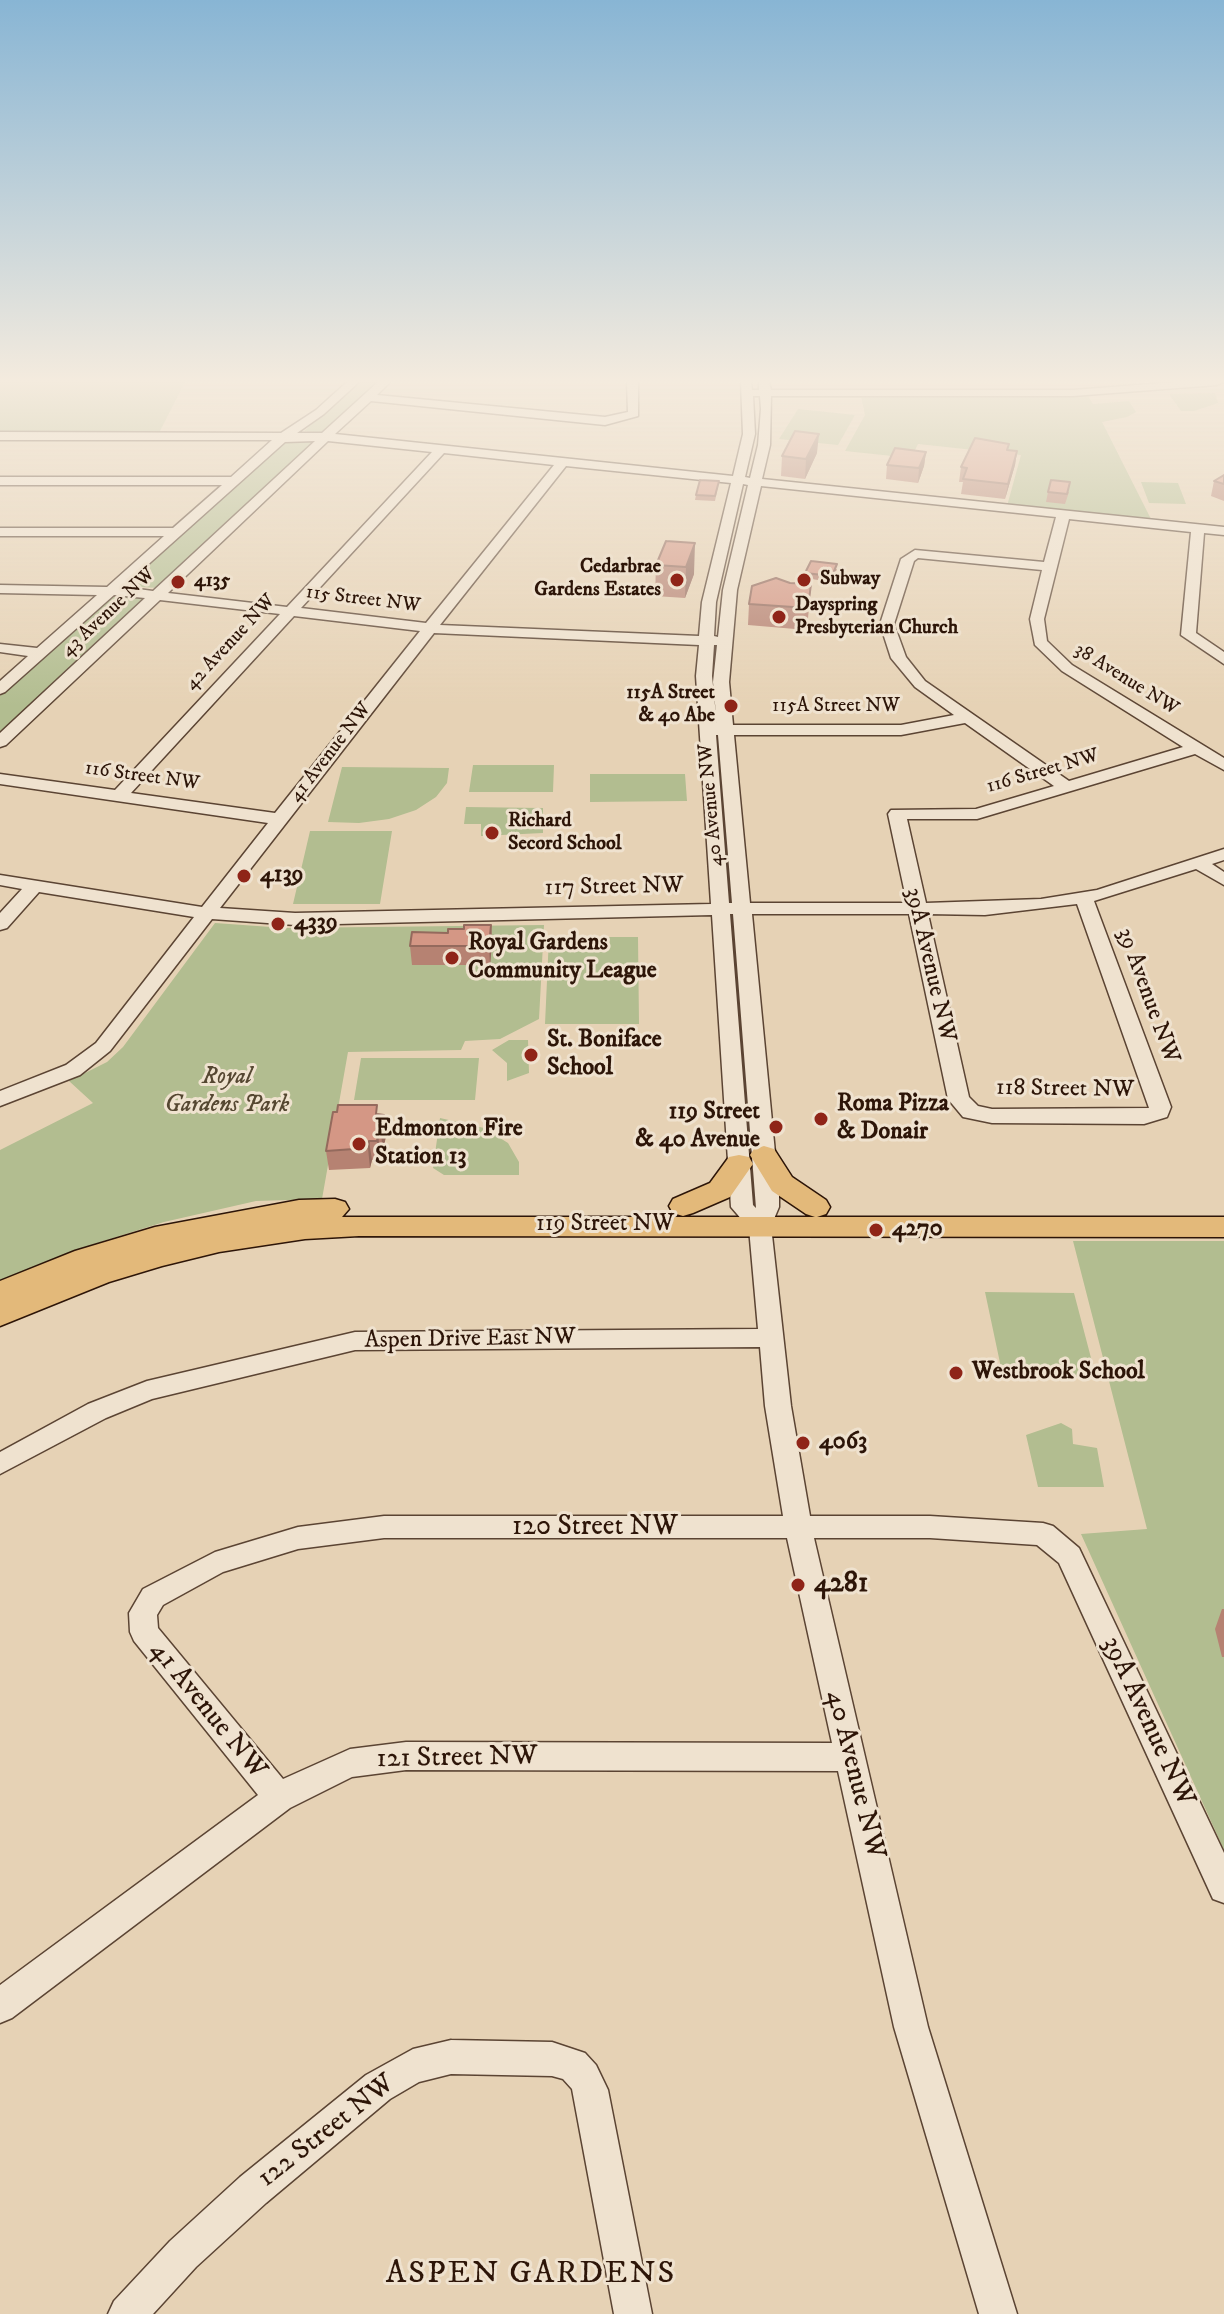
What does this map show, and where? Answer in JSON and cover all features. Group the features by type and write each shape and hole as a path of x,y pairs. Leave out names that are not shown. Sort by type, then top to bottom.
{"main road":[{"path":"683,1206 720,1190 752,1159 816,1207"},
{"name":"119 Street NW","path":"0,1293 86,1258 155,1237 299,1210 683,1206 757,1214 816,1207 1224,1208"},
{"name":"119 Street NW","path":"0,1315 98,1275 159,1256 219,1242 305,1229 757,1214 1224,1227"}],"street":[{"name":"43 Avenue NW","path":"0,689 7,676 40,653 224,490"},
{"name":"43 Avenue NW","path":"0,742 269,490"},
{"name":"42 Avenue NW","path":"119,796 403,490"},
{"name":"41 Avenue NW","path":"0,1099 73,1070 103,1047 540,490"},
{"name":"40 Avenue NW","path":"731,909 706,730 704,641 709,602 737,490"},
{"name":"40 Avenue NW","path":"754,490 730,590 721,682 731,909 752,1159 789,1487 911,2027 998,2314"},
{"path":"830,490 1224,531"},
{"name":"38 Avenue NW","path":"1063,515 1036,626 1047,651 1067,668 1224,765"},
{"path":"1198,529 1188,635 1224,659"},
{"path":"0,532 176,532"},
{"path":"1049,567 931,553 915,554 908,559 887,624 890,639 912,675 965,718 1068,788"},
{"name":"115 Street NW","path":"0,589 110,591 429,628 723,641"},
{"name":"43 Avenue NW","path":"0,648 40,653"},
{"name":"115A Street NW","path":"706,730 901,730 965,718"},
{"name":"116 Street NW","path":"897,814 977,814 1197,748"},
{"name":"116 Street NW","path":"0,779 279,819"},
{"name":"39A Avenue NW","path":"897,814 959,1099 971,1112"},
{"name":"117 Street NW","path":"0,880 207,913 315,919 731,909 1003,908 1084,898 1224,854"},
{"path":"1199,863 1224,880"},
{"path":"0,924 35,885"},
{"name":"39 Avenue NW","path":"1084,898 1160,1107 1159,1112"},
{"name":"118 Street NW","path":"971,1112 992,1116 1129,1117 1144,1117 1159,1112"},
{"name":"Aspen Drive East NW","path":"0,1464 97,1411 147,1391 355,1341 771,1338"},
{"name":"120 Street NW","path":"142,1620 153,1597 203,1569 271,1545 332,1532 384,1527 930,1527 1043,1534 1069,1556"},
{"name":"39A Avenue NW","path":"1069,1556 1224,1888"},
{"name":"41 Avenue NW","path":"142,1620 148,1640 279,1798"},
{"name":"121 Street NW","path":"1,2002 279,1798 331,1770 384,1757 848,1757"},
{"name":"122 Street NW","path":"127,2314 183,2254 253,2190 393,2076 413,2066 451,2057 552,2059 573,2065 591,2090 633,2314"}],"green space":[{"path":"230,490 263,490 158,588 123,586"},
{"path":"1011,490 1136,490 1152,521 1007,506"},
{"path":"1144,490 1181,490 1186,504 1149,503"},
{"path":"120,595 145,599 0,734 0,696 110,597"},
{"path":"473,765 554,765 553,792 469,792"},
{"path":"342,767 449,768 447,783 436,797 416,810 389,819 359,823 328,822"},
{"path":"590,774 685,774 687,801 590,802"},
{"path":"466,807 543,808 543,833 481,836 481,824 464,824"},
{"path":"310,831 392,831 380,904 293,904"},
{"name":"Royal Gardens Park","path":"215,923 285,928 544,925 539,1019 500,1039 465,1041 461,1050 348,1052 322,1199 256,1201 164,1222 91,1245 0,1282 0,1150 93,1103 69,1081 107,1062 123,1047"},
{"path":"549,937 638,937 639,1024 545,1024"},
{"path":"509,1040 528,1040 529,1073 507,1081 507,1063 492,1050"},
{"path":"361,1058 479,1058 475,1100 354,1100"},
{"path":"440,1118 484,1128 508,1143 519,1162 519,1175 444,1175 433,1168"},
{"path":"1073,1241 1224,1241 1224,1850 1081,1534 1147,1529"},
{"path":"985,1292 1074,1293 1096,1377 1003,1377"},
{"path":"1061,1423 1072,1429 1073,1444 1097,1448 1104,1487 1038,1487 1026,1435"}],"building":[{"path":"697,490 717,490 715,496 696,495"},
{"path":"1049,490 1068,490 1067,494"},
{"path":"666,541 695,543 686,567 656,565"},
{"path":"811,561 837,564 832,576 805,573"},
{"path":"776,578 790,583 811,584 808,608 749,604 752,586"},
{"path":"464,925 491,925 489,946 410,946 412,932 448,933 448,929 464,929"},
{"path":"338,1105 377,1105 376,1114 384,1115 377,1141 369,1141 368,1148 326,1151 333,1112 337,1112"}],"place":[{"name":"Cedarbrae Gardens Estates","path":"677,580"},
{"name":"Subway","path":"804,580"},
{"name":"4135","path":"178,582"},
{"name":"Dayspring Presbyterian Church","path":"779,617"},
{"name":"115A Street & 40 Abe","path":"731,706"},
{"name":"Richard Secord School","path":"492,833"},
{"name":"4139","path":"244,876"},
{"name":"4339","path":"278,924"},
{"name":"Royal Gardens Community League","path":"452,958"},
{"name":"St. Boniface School","path":"531,1055"},
{"name":"Roma Pizza & Donair","path":"821,1119"},
{"name":"119 Street & 40 Avenue","path":"776,1127"},
{"name":"Edmonton Fire Station 13","path":"359,1144"},
{"name":"4270","path":"876,1230"},
{"name":"Westbrook School","path":"956,1373"},
{"name":"4063","path":"803,1443"},
{"name":"4281","path":"798,1585"}],"district":[{"name":"ASPEN GARDENS","path":"531,2275"}]}
